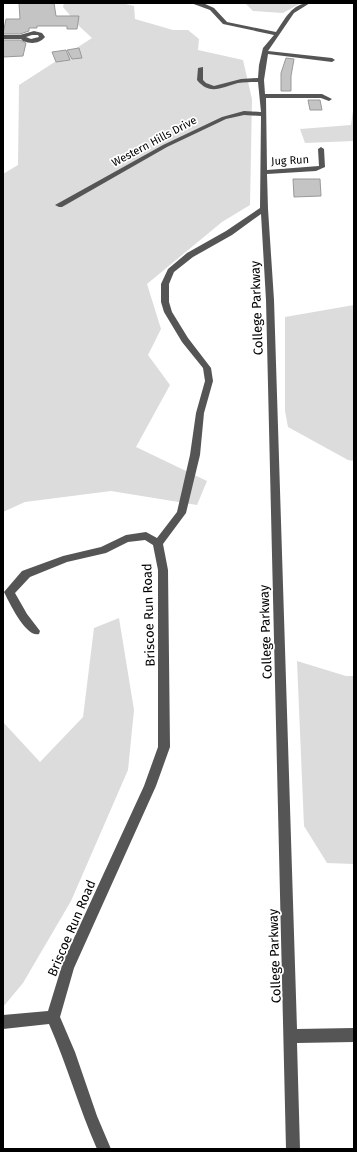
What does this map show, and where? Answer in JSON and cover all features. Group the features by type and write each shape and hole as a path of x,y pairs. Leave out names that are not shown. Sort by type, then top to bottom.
{"street":[{"path":"194,3 201,4 212,9 224,23 278,34"},
{"path":"307,3 292,12 278,34 266,48 266,52 332,60"},
{"path":"3,37 23,37"},
{"name":"College Parkway","path":"266,52 261,80 264,114 264,209 270,300 293,1149"},
{"path":"201,68 200,80 210,88 220,88 241,81 261,80"},
{"path":"263,96 306,95 322,96 329,99"},
{"name":"Western Hills Drive","path":"59,205 165,146 224,118 244,113 264,114"},
{"name":"Jug Run","path":"265,172 316,170 322,167 321,149"},
{"path":"35,630 23,617 10,592 26,574 66,559 103,550 126,539 146,536 158,543 181,513 196,455 200,413 209,381 206,368 185,340 168,312 165,302 165,284 172,271 190,255 229,233 264,209"},
{"name":"Briscoe Run Road","path":"55,1021 57,1000 68,967 150,786 164,747 163,570 158,543"},
{"path":"3,1022 55,1021 101,1148"},
{"path":"290,1036 354,1035"}],"shaded area":[{"path":"64,3 121,3 134,6 135,19 173,30 188,30 199,39 198,50 243,60 252,99 250,205 222,222 147,284 161,329 148,355 170,385 136,447 207,481 197,505 111,491 25,502 3,512 3,174 18,165 19,85 92,38 79,26 63,7"},
{"path":"245,3 301,3 283,13 253,11"},
{"path":"354,103 354,141 305,143 300,129 351,125"},
{"path":"354,305 354,461 348,460 288,427 285,411 285,317"},
{"path":"119,618 134,710 128,770 71,901 23,983 3,1007 3,722 40,762 83,717 94,628"},
{"path":"297,661 346,676 354,676 354,864 327,863 304,826"}],"building":[{"path":"19,3 54,3 56,16 79,16 77,29 67,29 67,26 37,26 37,28 29,28 29,31 20,34 3,34 6,19 20,19"},
{"path":"3,40 20,40 26,43 23,56 3,57"},
{"path":"79,48 82,58 72,59 67,50"},
{"path":"66,50 70,60 56,62 52,52"},
{"path":"286,58 294,59 291,76 291,91 281,91 281,73"},
{"path":"308,100 320,100 322,110 310,110"},
{"path":"293,179 320,179 321,196 294,197"}]}
